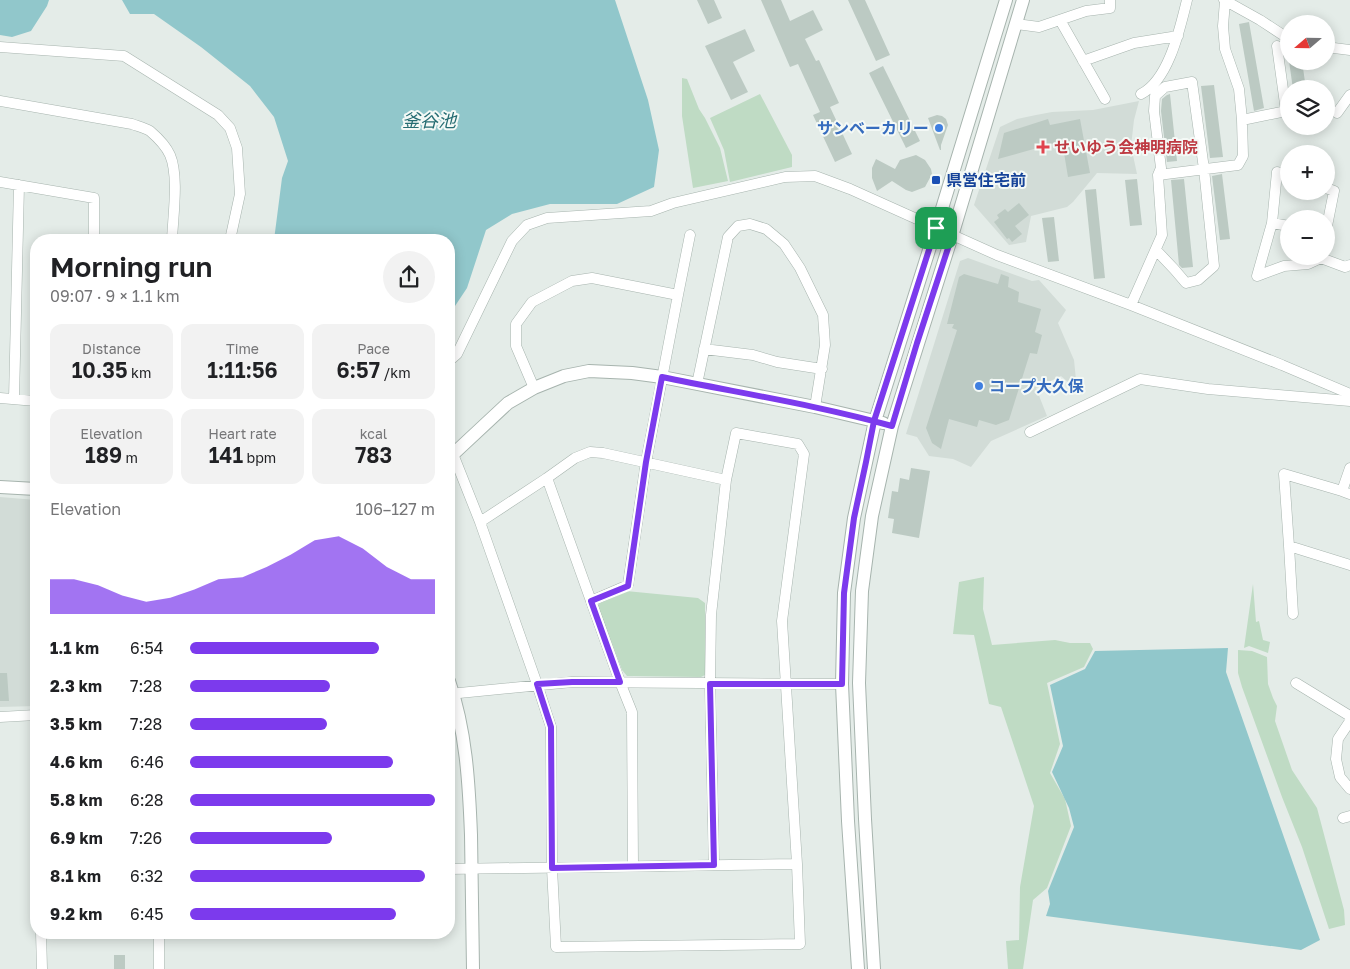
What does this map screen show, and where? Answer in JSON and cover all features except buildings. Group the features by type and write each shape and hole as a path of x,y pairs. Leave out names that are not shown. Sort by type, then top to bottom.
{"street":[{"path":"858,969 848,821 842,684 844,593 854,518 874,421 1006,0"},
{"path":"874,969 865,829 859,682 862,591 872,516 892,426 952,236 1023,0"},
{"path":"1016,24 1039,27 1086,11 1110,8 1110,0"},
{"path":"1141,94 1148,90 1163,73 1178,36 1187,0"},
{"path":"1158,175 1238,165 1244,156 1239,89 1225,49 1223,26 1224,0 1280,33"},
{"path":"1060,20 1105,99"},
{"path":"1083,61 1134,43 1178,36"},
{"path":"1242,120 1286,111 1277,46"},
{"path":"0,47 124,56 218,115 230,128 237,148 240,194 231,234"},
{"path":"1335,48 1350,50"},
{"path":"1131,305 1162,235 1158,175 1161,168 1154,111 1155,96 1165,87 1192,82 1204,169 1214,266 1198,280 1186,284 1156,250"},
{"path":"1337,113 1350,95"},
{"path":"0,101 132,124 148,130 170,154 173,166 172,234"},
{"path":"1280,173 1278,172 1272,223 1258,276 1284,266 1296,265"},
{"path":"455,356 512,241 528,226 547,218 651,211 673,203 785,177 815,176 850,189 997,255 1131,305 1350,394"},
{"path":"0,182 94,198 94,234"},
{"path":"14,399 19,185"},
{"path":"1272,223 1280,224"},
{"path":"697,384 728,237 738,226 750,224 766,229 784,244 800,268 823,315 825,345 815,407"},
{"path":"591,601 628,586 646,462 690,235"},
{"path":"1335,263 1345,267 1350,265"},
{"path":"534,388 516,346 516,324 532,302 572,281 592,278 678,295"},
{"path":"704,349 753,355 777,362 822,370"},
{"path":"455,452 508,403 534,388 564,376 589,371 632,372 662,377 815,407 892,426"},
{"path":"1030,432 1140,378 1208,389 1350,401"},
{"path":"0,398 30,400"},
{"path":"455,465 480,522 551,727 552,868 556,947 800,944 782,621 804,454 798,444 736,433 726,480 711,615 710,684 714,865"},
{"path":"480,522 575,458 590,452 603,453 726,480"},
{"path":"1293,614 1284,474 1346,492 1350,468"},
{"path":"547,478 632,712 633,866"},
{"path":"0,487 30,489"},
{"path":"1288,546 1350,566"},
{"path":"455,694 572,682 842,684"},
{"path":"1296,683 1350,716"},
{"path":"455,710 466,755 469,793 473,969"},
{"path":"0,717 30,715"},
{"path":"1350,721 1338,740 1336,759 1340,777 1350,789"},
{"path":"455,869 797,864"},
{"path":"41,939 42,969"},
{"path":"159,939 159,969"}],"shaded area":[{"path":"1139,101 1134,120 1131,146 1137,174 1097,173 1067,207 1031,216 1026,242 1009,245 974,205 1000,127 1017,119 1052,112 1093,110"},
{"path":"968,258 1032,281 1039,280 1066,310 1058,323 1074,360 1076,380 1069,383 1061,376 1036,388 1047,416 991,441 971,467 953,459 929,456 917,437 906,434 960,261"},
{"path":"0,497 30,500 30,706 0,707"}],"green space":[{"path":"682,78 687,79 699,109 720,148 728,181 693,188 682,116"},
{"path":"760,94 792,155 792,167 730,182 724,150 710,118"},
{"path":"984,577 983,609 992,645 1055,640 1070,643 1090,643 1093,649 1084,667 1047,683 1060,744 1050,773 1065,799 1071,826 1047,888 1033,900 1023,969 1008,969 1006,941 1019,940 1020,887 1034,806 1001,707 989,704 974,635 953,634 959,582"},
{"path":"1253,584 1256,622 1259,621 1263,640 1270,642 1268,653 1249,646 1244,648"},
{"path":"626,591 698,598 705,603 705,675 701,677 627,676 622,670 598,607 599,600"},
{"path":"1238,650 1252,651 1267,657 1268,684 1277,706 1275,721 1292,770 1317,808 1344,910 1345,925 1329,929 1302,847 1242,687 1238,673"}],"water":[{"path":"0,0 49,0 31,31 12,37 0,35"},
{"name":"釜谷池","path":"122,0 615,0 648,100 659,150 654,187 617,204 550,204 512,214 486,230 467,288 455,306 455,234 275,234 282,178 288,161 274,117 250,86 201,47 154,14 130,14"},
{"path":"1228,648 1226,672 1320,940 1301,950 1046,916 1050,904 1048,891 1074,827 1069,808 1052,772 1063,746 1050,685 1085,669 1095,651"}],"place":[{"name":"サンベーカリー","path":"939,128"},
{"name":"せいゆう会神明病院","path":"1043,147"},
{"name":"県営住宅前","path":"936,180"},
{"name":"コープ大久保","path":"979,386"}],"route":[{"path":"936,228 874,421 854,518 844,593 842,684 710,684 714,865 552,868 551,727 537,684 620,682 591,601 628,586 646,462 662,377 815,407 874,421 892,426 952,236 936,228"}]}
